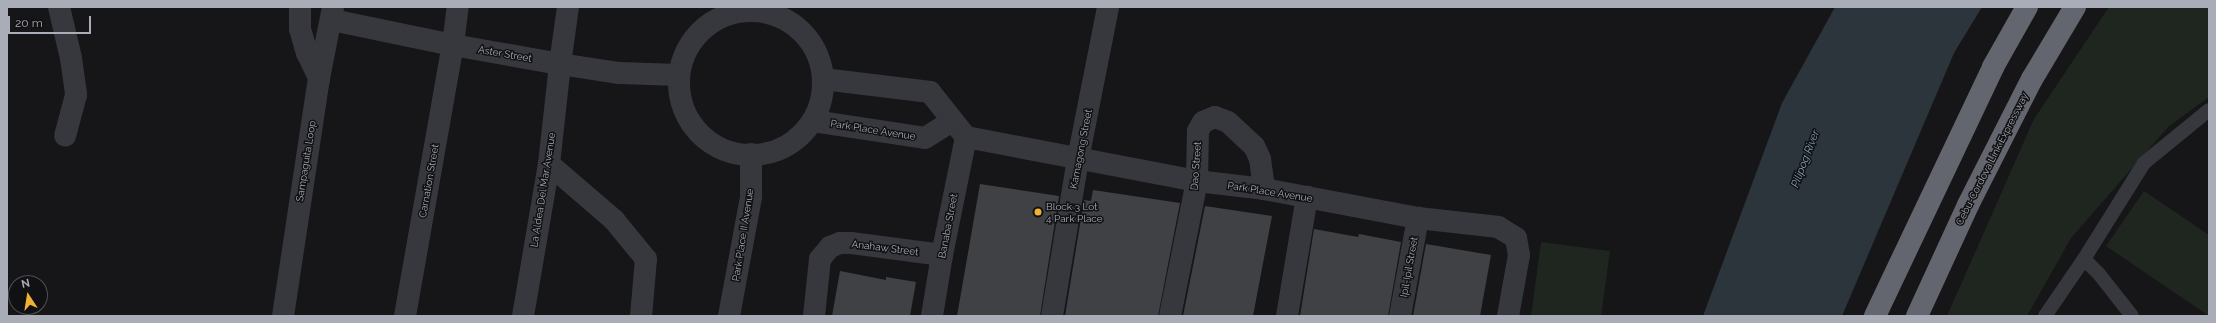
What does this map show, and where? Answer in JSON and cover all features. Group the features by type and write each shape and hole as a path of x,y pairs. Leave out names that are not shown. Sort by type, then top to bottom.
{"highway":[{"path":"1875,316 1993,67 2026,7"},
{"name":"Cebu-Cordova Link Expressway","path":"1917,316 1968,205 2032,79 2075,7"}],"street":[{"path":"59,7 71,58 76,95 65,136"},
{"path":"300,7 298,13 300,29 307,53 319,78"},
{"name":"Carnation Street","path":"404,316 453,45 458,7"},
{"path":"560,64 568,7"},
{"name":"Kamagong Street","path":"1052,316 1078,159 1108,7"},
{"path":"747,9 769,12 790,22 807,37 819,56 823,79 822,101 813,121 799,137 781,148 761,155 739,154 722,149 705,139 692,126 683,109 678,91 680,68 688,46 704,27 724,16 747,9"},
{"name":"Sampaguita Loop","path":"283,316 319,78 333,14"},
{"name":"Aster Street","path":"333,14 453,45 560,64 619,72 679,75"},
{"name":"La Aldea Del Mar Avenue","path":"523,316 549,164 560,64"},
{"path":"823,79 930,92 959,129"},
{"name":"Dao Street","path":"1170,316 1197,181 1198,131 1204,122 1215,117 1228,122 1254,146 1260,159 1264,190"},
{"name":"Park Place Avenue","path":"813,121 925,138 959,129 1078,159 1197,181 1307,197 1418,218 1498,227 1516,238 1519,255 1508,316"},
{"name":"Banaba Street","path":"932,316 959,129"},
{"name":"Park Place II Avenue","path":"729,316 751,197 751,154"},
{"path":"549,164 614,220 646,259 641,316"},
{"path":"1287,316 1307,197"},
{"name":"Ipil-Ipil Street","path":"1400,316 1418,218"},
{"name":"Anahaw Street","path":"814,316 820,259 830,246 840,243 851,243 942,254"}],"lane":[{"path":"2045,316 2084,259 2144,163 2209,110"},
{"path":"2084,259 2099,274 2132,316"}],"shaded area":[{"path":"2109,7 2209,7 2209,97 2169,126 2071,238 2027,316 1947,316 2034,119"},
{"path":"2144,191 2209,235 2209,316 2106,246"},
{"path":"1541,242 1610,251 1601,316 1531,316"}],"water":[{"name":"Pilipog River","path":"1835,7 1982,7 1954,53 1842,316 1703,316 1782,103"}],"building":[{"path":"980,184 1059,196 1040,316 957,316"},
{"path":"1093,190 1180,203 1158,316 1065,316 1084,200 1091,201"},
{"path":"1205,206 1272,216 1253,316 1183,316"},
{"path":"1314,229 1358,237 1359,234 1401,242 1388,316 1300,316"},
{"path":"1426,244 1491,255 1480,316 1413,316"},
{"path":"840,271 886,280 886,277 916,282 910,316 832,316"}],"place":[{"name":"Block 3 Lot 4 Park Place","path":"1038,212"}]}
